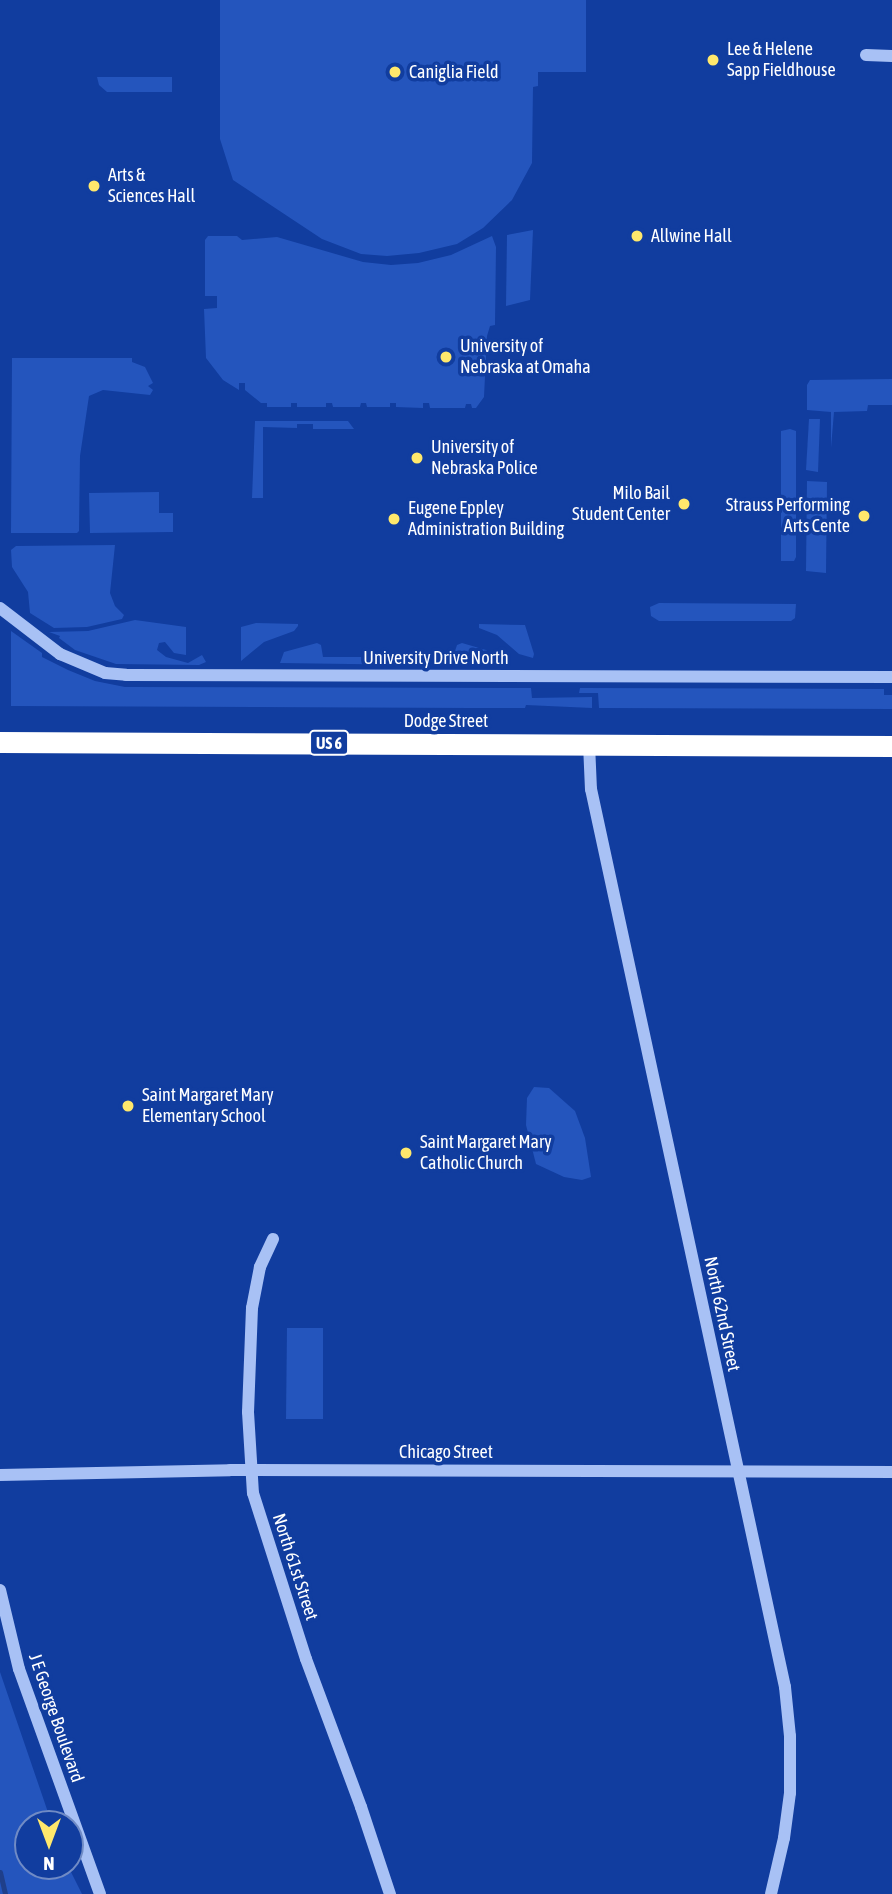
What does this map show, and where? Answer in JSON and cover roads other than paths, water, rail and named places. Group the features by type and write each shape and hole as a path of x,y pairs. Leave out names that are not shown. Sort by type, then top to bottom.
{"highway":[{"name":"Dodge Street","path":"0,742 892,746"}],"street":[{"path":"866,55 892,56"},
{"name":"University Drive North","path":"0,608 60,654 106,673 126,675 892,677"},
{"name":"North 62nd Street","path":"589,744 591,789 785,1687 790,1736 790,1793 784,1838 771,1894"},
{"name":"North 61st Street","path":"273,1239 260,1267 252,1308 248,1412 253,1493 306,1659 390,1894"},
{"name":"Chicago Street","path":"0,1475 251,1470 892,1472"},
{"name":"J E George Boulevard","path":"0,1590 19,1668 100,1894"}],"waterway":[{"path":"0,1872 5,1894"}],"place":[{"name":"Lee & Helene Sapp Fieldhouse","path":"713,60"},
{"name":"Caniglia Field","path":"395,72"},
{"name":"Arts & Sciences Hall","path":"94,186"},
{"name":"Allwine Hall","path":"637,236"},
{"name":"University of Nebraska at Omaha","path":"446,357"},
{"name":"University of Nebraska Police","path":"417,458"},
{"name":"Milo Bail Student Center","path":"684,504"},
{"name":"Strauss Performing Arts Cente","path":"864,516"},
{"name":"Eugene Eppley Administration Building","path":"394,519"},
{"name":"Saint Margaret Mary Elementary School","path":"128,1106"},
{"name":"Saint Margaret Mary Catholic Church","path":"406,1153"}]}
